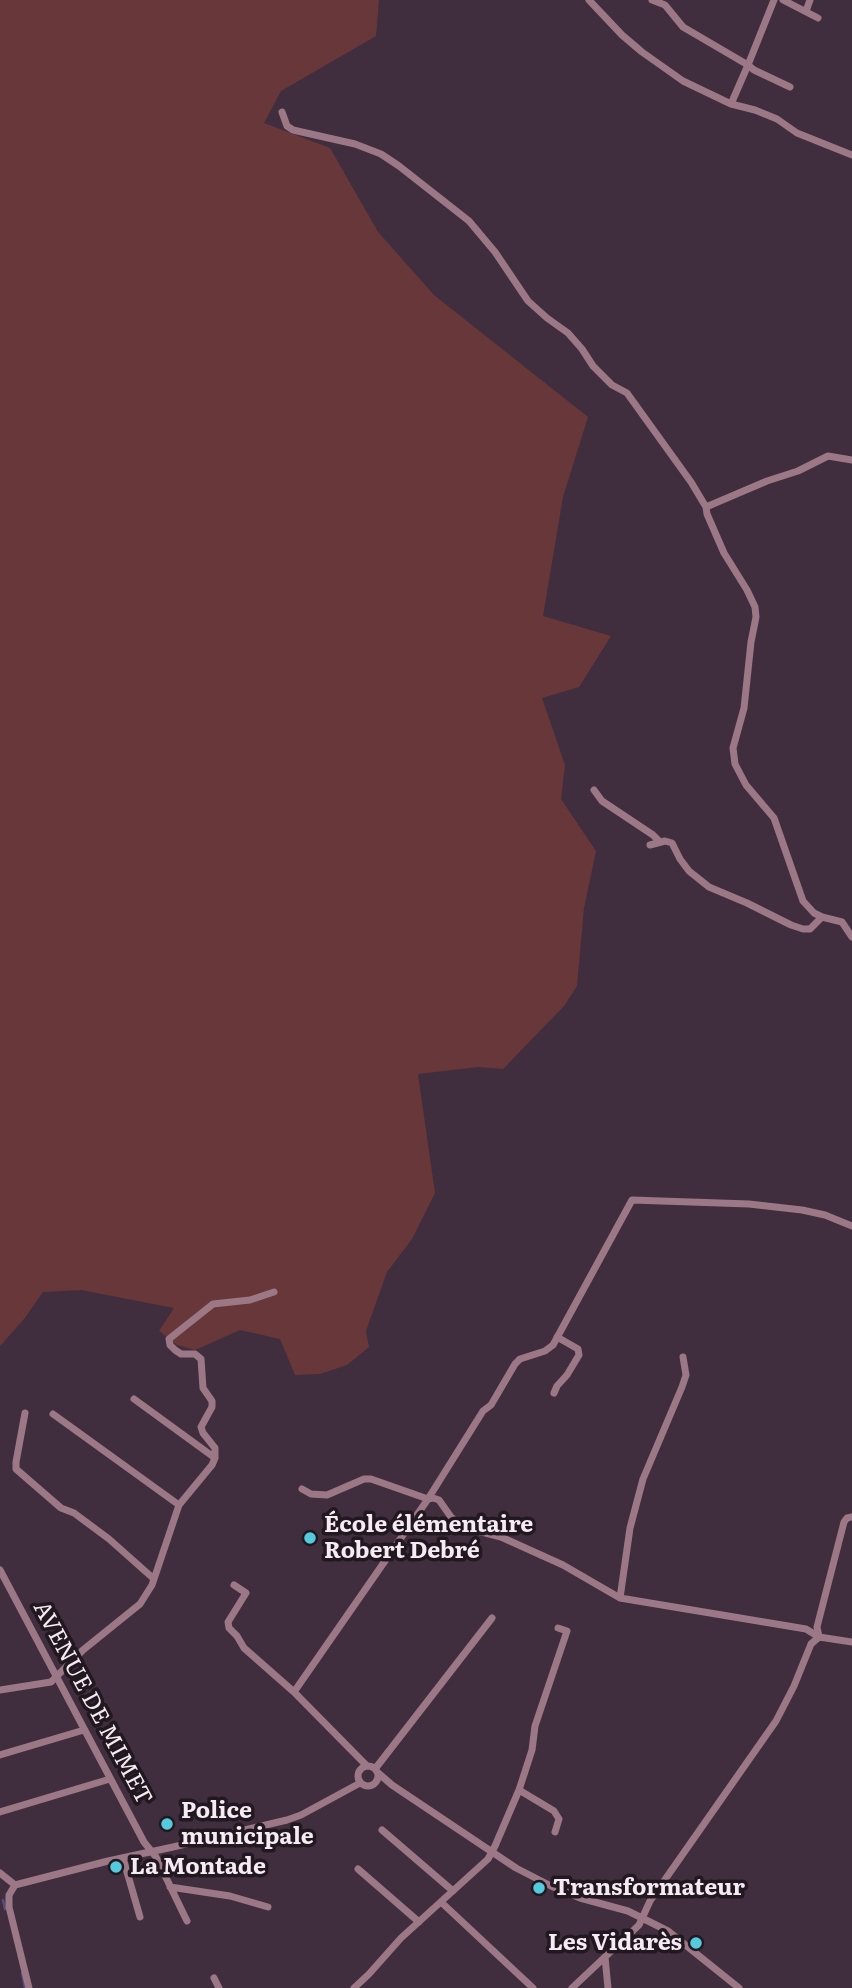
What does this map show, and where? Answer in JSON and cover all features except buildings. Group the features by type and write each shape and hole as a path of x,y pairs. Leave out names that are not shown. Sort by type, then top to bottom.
{"street":[{"path":"589,0 622,35 660,66 683,80 731,104 755,110 797,133 852,155"},
{"path":"652,0 665,5 683,27 754,70 790,86"},
{"path":"731,104 774,0"},
{"path":"783,0 818,18"},
{"path":"806,11 810,0"},
{"path":"282,112 289,129 355,144 381,155 469,221 495,252 528,301 568,332 593,366 612,385 627,393 691,482 706,507 724,553 755,607 744,708 733,748 735,764 746,785 774,818 803,901 814,913 842,922 852,937"},
{"path":"706,507 798,471 828,456 852,460"},
{"path":"594,790 602,801 660,842"},
{"path":"650,845 665,841 672,843 689,871 709,887 803,929 814,926 822,917"},
{"path":"294,1692 428,1499 515,1364 520,1359 545,1351 553,1345 632,1200 749,1204 802,1210 852,1226"},
{"path":"0,1690 51,1682 83,1650 141,1604 154,1579 180,1505 215,1458 215,1448 201,1427 212,1407 212,1401 203,1388 201,1359 195,1354 181,1354 170,1345 170,1339 213,1304 250,1300 274,1292"},
{"path":"554,1393 579,1355 578,1349 557,1337"},
{"path":"620,1598 633,1516 643,1479 686,1376 683,1357"},
{"path":"134,1399 215,1458"},
{"path":"25,1413 16,1469 61,1508 74,1513 109,1539 154,1579"},
{"path":"53,1414 180,1505"},
{"path":"302,1489 311,1494 327,1495 364,1479 371,1479 428,1499 439,1500 451,1517 466,1528 501,1537 563,1565 620,1598 806,1629 819,1637 852,1642"},
{"path":"819,1637 817,1627 844,1522 852,1517"},
{"name":"AVENUE DE MIMET","path":"0,1570 187,1921"},
{"path":"234,1585 246,1593 227,1625 244,1648 392,1786 516,1868 580,1898 628,1911 678,1937 739,1988"},
{"path":"359,1771 373,1769 492,1618"},
{"path":"354,1988 419,1922 488,1859 492,1852 519,1790 532,1750 535,1726 567,1631 558,1628"},
{"path":"572,1988 639,1925 650,1901 776,1721 811,1644 819,1637"},
{"path":"0,1755 84,1730"},
{"path":"359,1758 360,1783 365,1786 392,1786"},
{"path":"373,1769 378,1779 374,1784"},
{"path":"0,1812 110,1779"},
{"path":"29,1988 9,1907 9,1895 15,1885 287,1820 360,1783"},
{"path":"519,1790 554,1811 559,1819 555,1832"},
{"path":"382,1830 453,1891"},
{"path":"123,1858 140,1917"},
{"path":"358,1869 419,1922"},
{"path":"0,1872 15,1885"},
{"path":"170,1887 230,1896 268,1907"},
{"path":"441,1902 533,1988"},
{"path":"605,1957 608,1988"},
{"path":"214,1978 219,1988"},
{"path":"362,1982 370,1988"}],"shaded area":[{"path":"0,0 379,0 376,36 281,91 264,123 330,148 378,232 434,295 588,417 563,497 543,616 611,636 579,687 542,698 565,765 561,799 596,851 584,908 577,986 564,1006 503,1069 478,1067 418,1074 435,1193 412,1239 387,1272 366,1331 369,1347 347,1365 320,1374 295,1375 280,1339 240,1330 195,1350 177,1345 159,1331 174,1308 81,1290 43,1292 0,1346"}],"waterway":[{"path":"3,1900 5,1909"},
{"path":"22,1973 25,1988"}],"place":[{"name":"École élémentaire Robert Debré","path":"310,1538"},
{"name":"Police municipale","path":"167,1824"},
{"name":"La Montade","path":"116,1867"},
{"name":"Transformateur","path":"539,1888"},
{"name":"Les Vidarès","path":"696,1943"}]}
